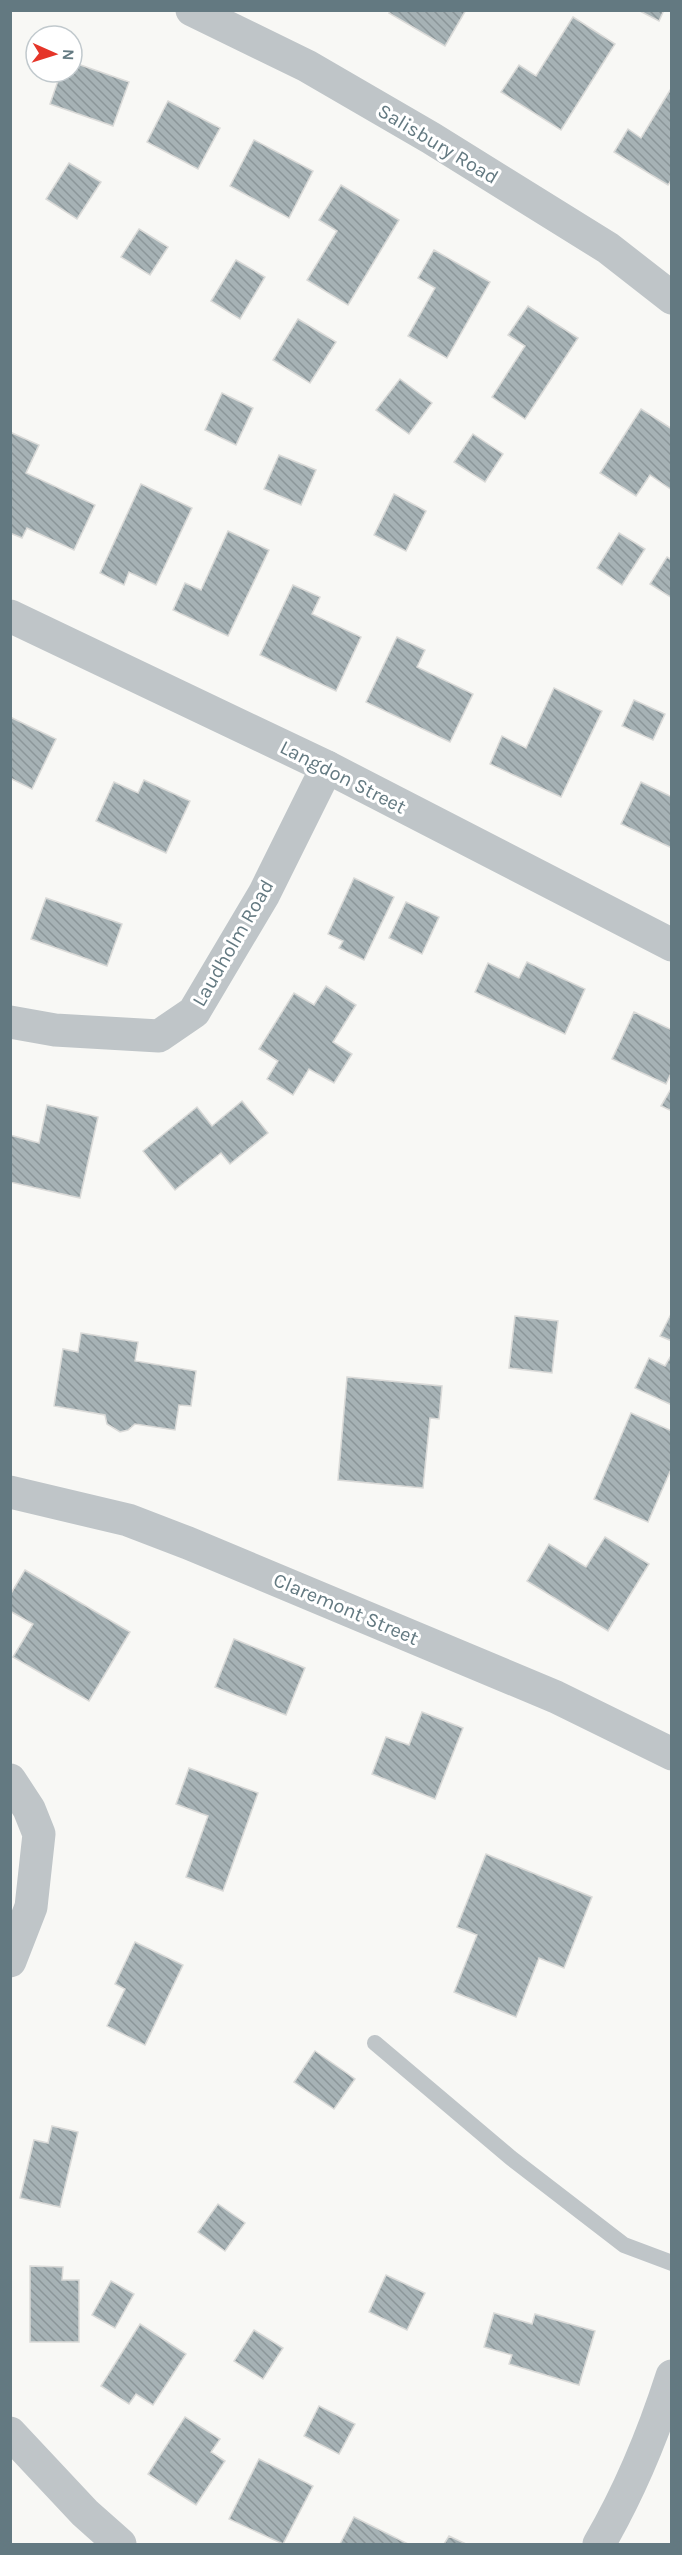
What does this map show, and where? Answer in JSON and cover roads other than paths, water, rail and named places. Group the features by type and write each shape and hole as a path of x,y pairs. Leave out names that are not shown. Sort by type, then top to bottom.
{"street":[{"name":"Salisbury Road","path":"192,10 307,66 422,133 608,248 672,298"},
{"name":"Langdon Street","path":"10,616 327,767 672,945"},
{"name":"Laudholm Road","path":"10,1022 55,1030 159,1036 194,1012 264,894 327,767"},
{"name":"Claremont Street","path":"10,1492 128,1520 188,1543 556,1696 672,1754"},
{"path":"10,1780 29,1809 39,1834 31,1907 10,1961"},
{"path":"599,2544 633,2480 656,2424 672,2376"},
{"path":"10,2433 86,2513 120,2544"}],"lane":[{"path":"375,2043 511,2158 624,2245 672,2263"}]}
